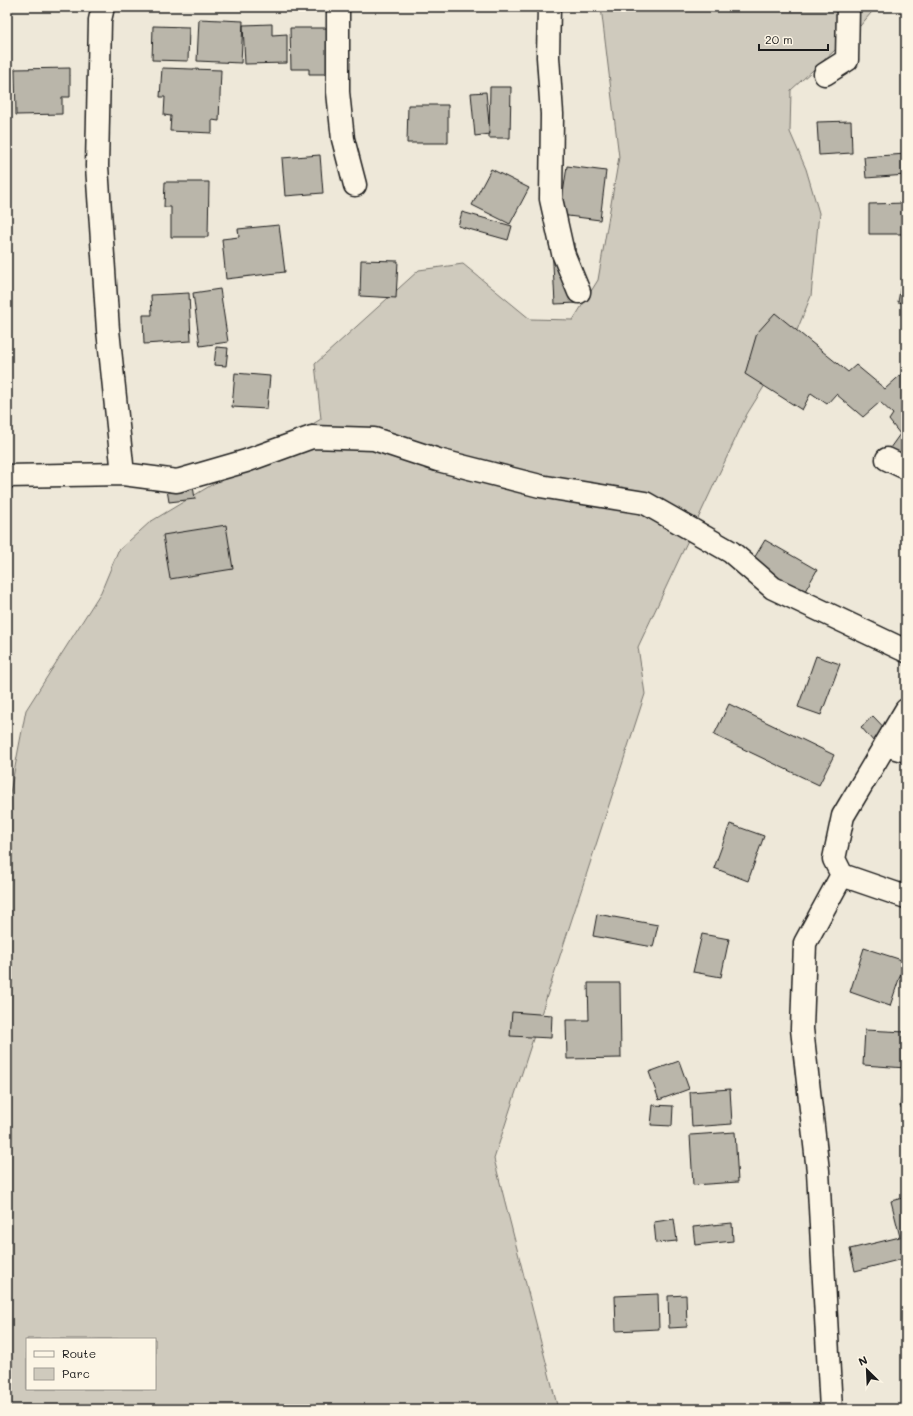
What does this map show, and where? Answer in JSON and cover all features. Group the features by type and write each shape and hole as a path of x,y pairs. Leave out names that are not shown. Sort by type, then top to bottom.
{"street":[{"path":"103,7 100,20 97,166 108,330 123,474"},
{"path":"338,7 338,92 343,139 355,185"},
{"path":"549,7 548,56 552,114 551,199 563,253 579,292"},
{"path":"825,74 847,60 848,7"},
{"path":"7,476 123,474 177,481 246,461 312,437 374,439 438,460 540,486 645,503 731,552 773,588 906,651"},
{"path":"887,458 906,468"},
{"path":"906,710 843,816 834,859 842,875 906,897"},
{"path":"885,745 906,751"},
{"path":"832,1409 818,1171 802,1029 805,943 842,875"}],"green space":[{"path":"601,7 876,7 855,32 791,90 790,132 806,169 819,213 811,296 793,340 747,414 638,647 645,694 494,1159 558,1409 7,1409 7,801 9,798 26,710 101,592 118,551 150,522 321,419 315,364 419,270 463,264 530,319 573,320 598,280 619,157"}],"building":[{"path":"199,19 243,21 241,63 197,61"},
{"path":"272,24 272,35 287,34 287,63 245,64 243,25"},
{"path":"153,26 189,27 188,61 152,60"},
{"path":"290,28 338,28 338,74 309,74 309,69 291,69"},
{"path":"70,68 70,97 62,97 62,114 16,115 15,69"},
{"path":"162,68 221,70 219,121 212,120 212,133 170,131 171,116 164,115 165,97 160,97"},
{"path":"490,87 511,87 510,138 489,138"},
{"path":"486,92 490,134 475,136 471,93"},
{"path":"408,105 448,105 448,143 407,143"},
{"path":"851,121 852,153 819,155 817,122"},
{"path":"906,154 906,175 866,178 864,157"},
{"path":"320,155 323,193 285,196 282,158"},
{"path":"567,166 606,171 600,220 560,215"},
{"path":"491,169 529,188 510,224 472,205"},
{"path":"165,182 209,182 208,237 171,237 171,207 164,207"},
{"path":"906,203 906,234 869,234 869,204"},
{"path":"462,212 512,226 508,240 458,226"},
{"path":"279,225 285,272 226,279 222,239 239,237 238,229"},
{"path":"575,243 577,303 555,304 552,244"},
{"path":"361,260 398,261 396,298 360,296"},
{"path":"904,268 906,268 906,303 898,302"},
{"path":"220,289 228,342 200,346 193,293"},
{"path":"189,293 191,341 144,344 143,315 152,315 151,295"},
{"path":"775,313 848,372 856,365 885,389 906,370 906,458 890,448 900,434 889,420 893,414 880,402 863,417 836,394 827,404 811,393 802,410 745,374 757,333"},
{"path":"216,347 228,348 226,366 214,365"},
{"path":"235,373 270,376 267,409 232,407"},
{"path":"190,467 195,499 169,502 164,471"},
{"path":"226,525 233,569 170,579 163,535"},
{"path":"765,540 817,570 797,605 744,575"},
{"path":"816,656 840,664 821,715 798,707"},
{"path":"729,704 834,755 819,785 714,735"},
{"path":"873,716 893,737 880,749 861,727"},
{"path":"730,824 764,836 748,881 714,868"},
{"path":"597,914 658,925 653,947 593,936"},
{"path":"702,934 729,939 721,977 693,972"},
{"path":"864,948 905,961 890,1006 850,992"},
{"path":"588,983 620,983 621,1058 567,1059 566,1020 589,1020"},
{"path":"512,1012 552,1015 551,1038 510,1036"},
{"path":"865,1030 906,1032 906,1068 863,1065"},
{"path":"679,1061 689,1089 659,1100 649,1072"},
{"path":"904,1080 906,1080 906,1108 900,1107"},
{"path":"730,1089 732,1124 692,1127 690,1092"},
{"path":"653,1105 673,1106 672,1126 651,1125"},
{"path":"735,1132 738,1182 693,1185 690,1135"},
{"path":"906,1197 906,1258 855,1271 850,1249 900,1237 891,1201"},
{"path":"674,1219 677,1241 656,1243 654,1222"},
{"path":"732,1223 733,1241 695,1245 693,1227"},
{"path":"658,1294 659,1329 616,1331 615,1296"},
{"path":"686,1295 687,1327 669,1328 668,1296"}]}
